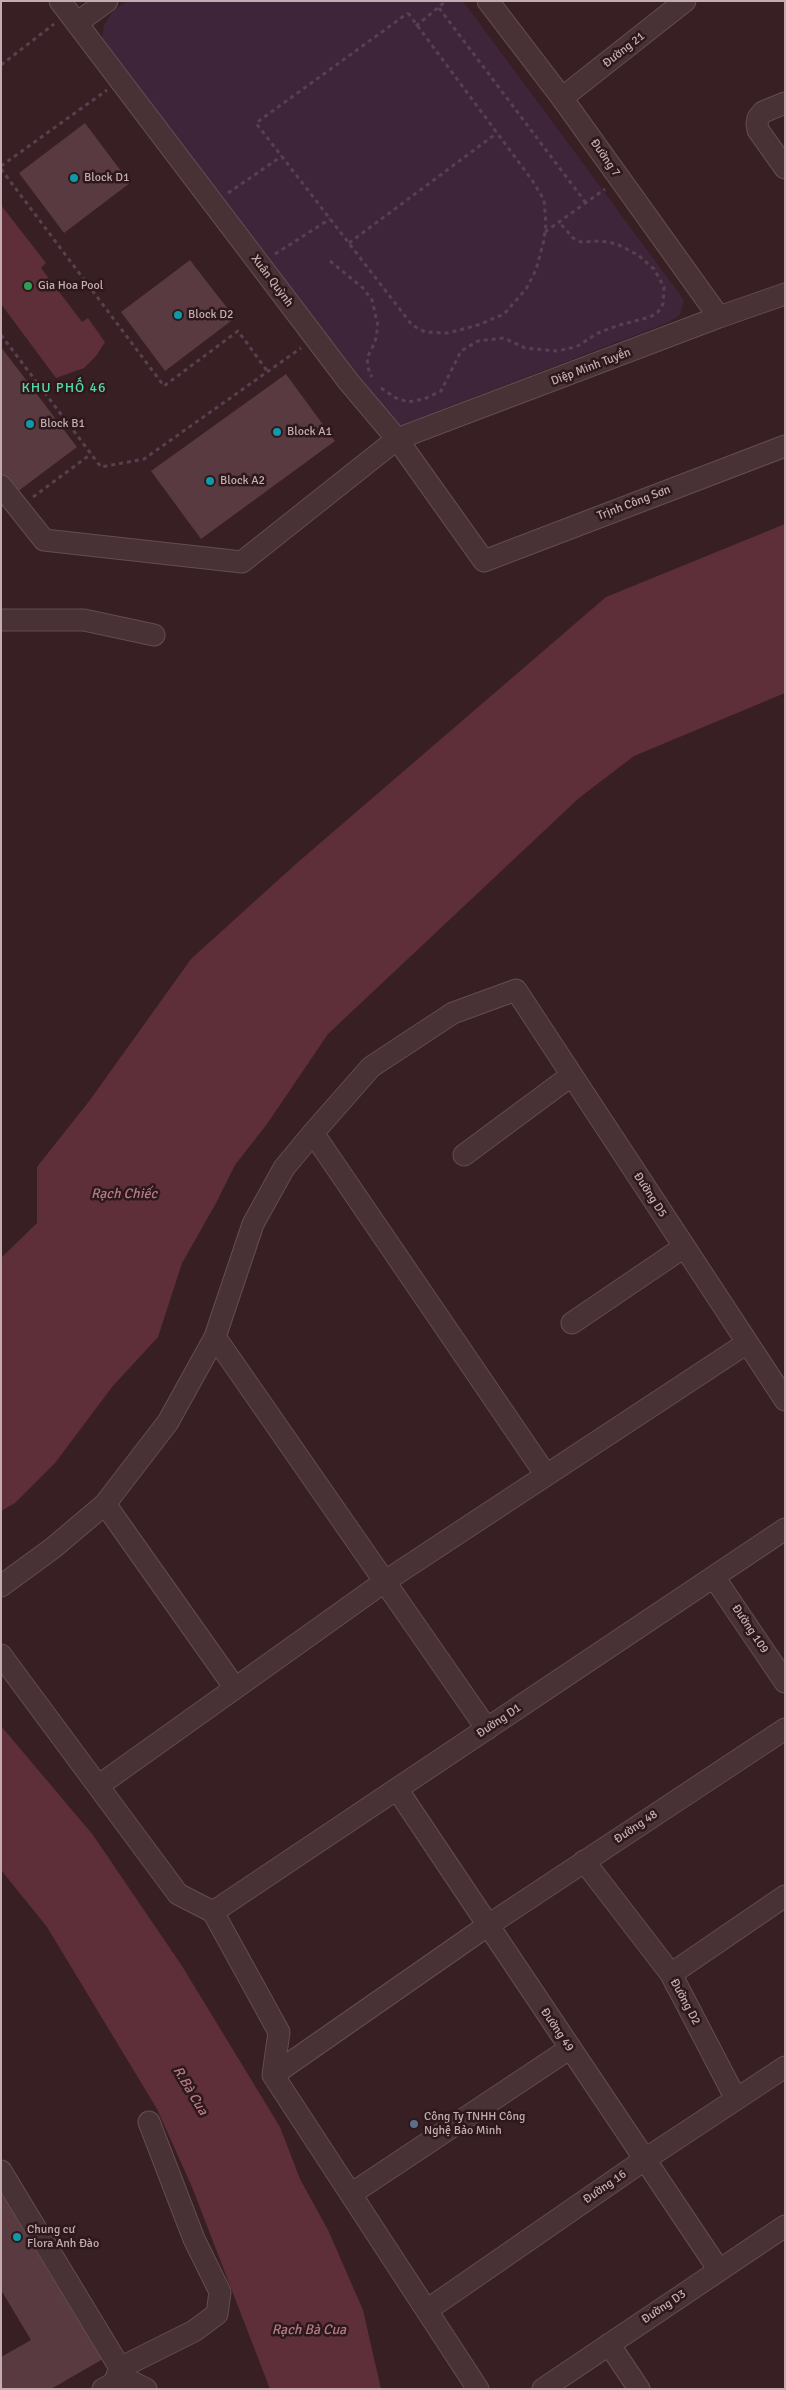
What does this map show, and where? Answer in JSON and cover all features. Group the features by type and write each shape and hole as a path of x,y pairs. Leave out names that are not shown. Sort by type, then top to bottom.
{"street":[{"path":"68,12 107,1"},
{"name":"Đường 7","path":"488,1 562,98 718,317"},
{"name":"Đường 21","path":"562,98 685,1"},
{"name":"Xuân Quỳnh","path":"68,12 315,338 397,439 484,561"},
{"path":"785,103 763,112 758,118 757,124 758,130 785,168"},
{"name":"Diệp Minh Tuyền","path":"1,486 44,540 242,562 397,439 694,328 718,317 785,294"},
{"name":"Trịnh Công Sơn","path":"484,561 785,446"},
{"path":"1,620 84,620 154,635"},
{"name":"Đường D5","path":"313,1133 372,1067 453,1013 516,990 785,1400"},
{"path":"464,1155 572,1075"},
{"path":"1,1586 53,1548 105,1504 168,1422 214,1337 253,1224 284,1168 313,1133 546,1475"},
{"path":"572,1323 684,1247"},
{"path":"214,1337 487,1729"},
{"path":"98,1786 384,1582 747,1343"},
{"path":"105,1504 235,1688"},
{"name":"Đường D1","path":"213,1912 785,1529"},
{"name":"Đường 109","path":"714,1576 785,1682"},
{"path":"1,1654 178,1894 213,1912 279,2032 273,2075 478,2389"},
{"name":"Đường 48","path":"273,2075 487,1926 785,1728"},
{"name":"Đường 49","path":"397,1789 718,2270"},
{"path":"584,1862 671,1974 736,2099"},
{"name":"Đường D2","path":"671,1974 785,1896"},
{"path":"350,2194 569,2049"},
{"name":"Đường 16","path":"426,2310 644,2160 785,2067"},
{"path":"1,2171 123,2382 217,2314 220,2292 194,2239 149,2122"},
{"name":"Đường D3","path":"543,2389 785,2226"},
{"path":"609,2344 639,2389"}],"path":[{"path":"416,26 446,1"},
{"path":"439,8 586,203"},
{"path":"1,65 68,12"},
{"path":"408,13 497,133 544,200 545,232 536,270 519,299 504,314 478,325 448,333 425,332 412,325 256,122 408,13"},
{"path":"120,80 1,168 164,386 238,331 268,372"},
{"path":"349,243 497,133"},
{"path":"213,203 282,156"},
{"path":"545,232 620,179"},
{"path":"260,264 330,219"},
{"path":"330,261 363,288 372,300 377,316 378,333 367,358 369,372 386,392 408,402 424,399 441,391 461,351 478,341 504,338 525,348 557,351 576,347 598,333 650,317 658,312 664,304 664,287 654,269 638,255 617,244 601,241 581,242 573,238 559,222"},
{"path":"1,335 101,467 144,459 315,338"},
{"path":"18,508 91,454"}],"shaded area":[{"path":"127,1 463,1 684,300 680,315 667,323 401,425 387,421 375,410 102,38 104,25 114,10"}],"water":[{"name":"Gia Hoa Pool","path":"1,205 46,263 41,268 82,322 88,318 105,342 96,356 84,368 56,378 1,304"},
{"name":"Rạch Chiếc","path":"785,524 785,693 634,756 579,798 328,1034 267,1124 235,1165 182,1263 158,1337 112,1387 55,1463 15,1503 1,1511 1,1258 37,1223 37,1167 90,1100 191,959 297,863 606,597"},
{"name":"Rạch Bà Cua","path":"1,1726 93,1835 182,1966 280,2127 300,2179 328,2230 363,2310 381,2389 270,2389 192,2187 157,2109 47,1927 1,1870"}],"building":[{"name":"Block D1","path":"85,123 130,183 64,233 19,173"},
{"name":"Block D2","path":"190,260 235,318 165,371 121,312"},
{"name":"Block B1","path":"1,347 77,447 13,495 1,479"},
{"path":"286,374 335,441 201,539 151,471"},
{"name":"Chung cư Flora Anh Đào","path":"1,2185 103,2359 51,2389 1,2389 1,2357 31,2340 1,2290"}],"place":[{"name":"Block D1","path":"74,178"},
{"name":"Gia Hoa Pool","path":"28,286"},
{"name":"Block D2","path":"178,315"},
{"name":"Block B1","path":"30,424"},
{"name":"Block A1","path":"277,432"},
{"name":"Block A2","path":"210,481"},
{"name":"Công Ty TNHH Công Nghệ Bảo Minh","path":"414,2124"},
{"name":"Chung cư Flora Anh Đào","path":"17,2237"}],"district":[{"name":"KHU PHỐ 46","path":"64,388"}],"water label":[{"name":"R.Bà Cua","path":"190,2091"}]}
